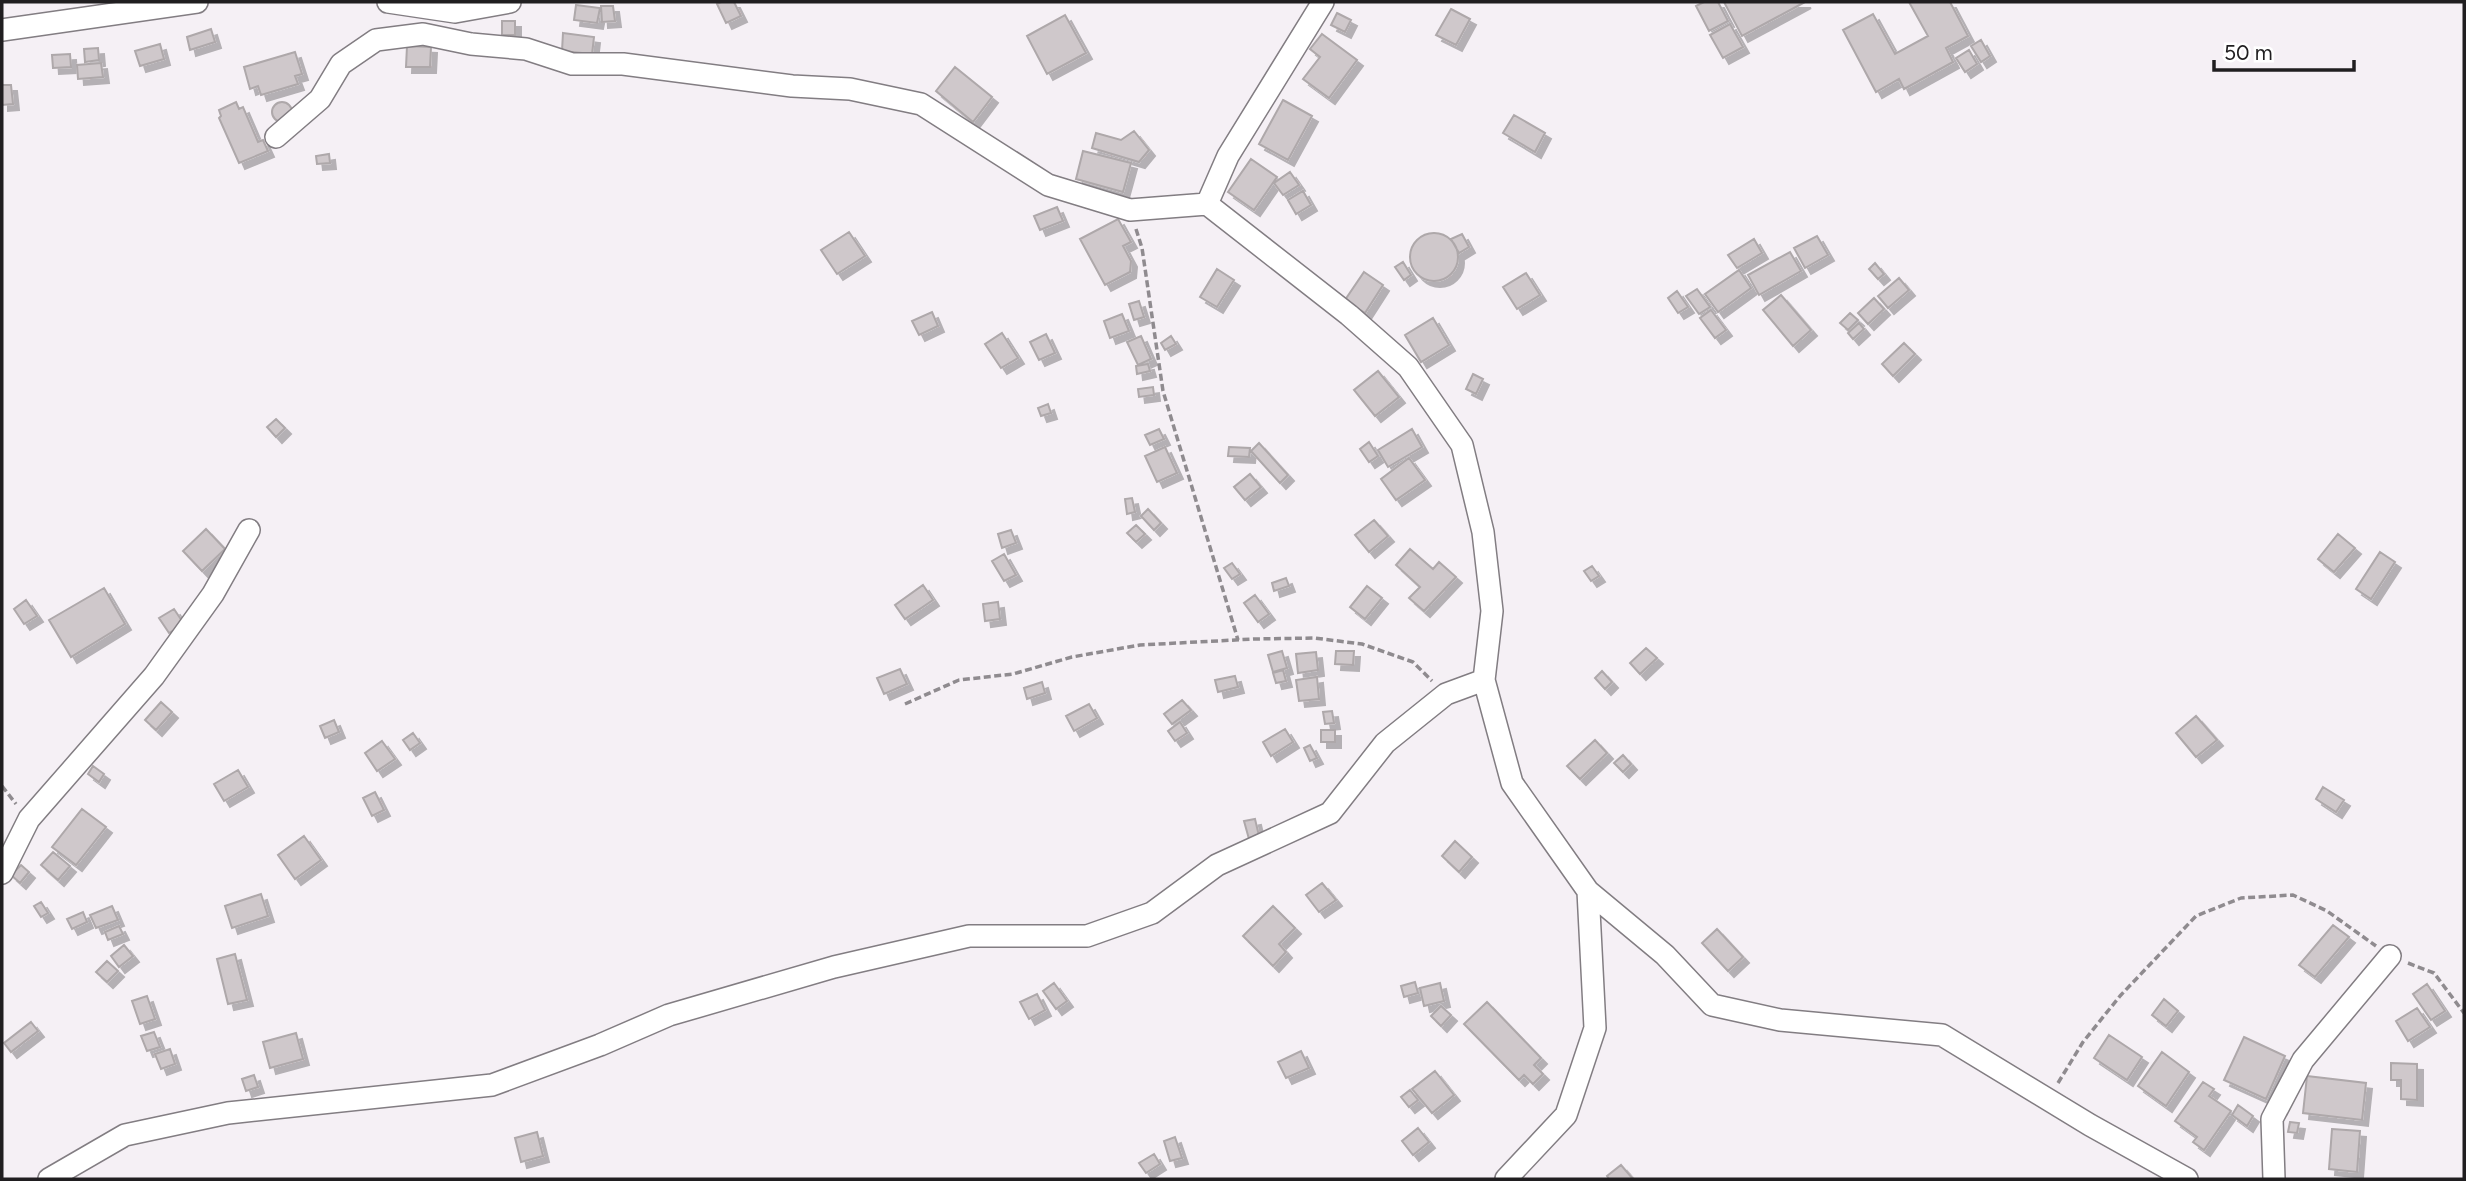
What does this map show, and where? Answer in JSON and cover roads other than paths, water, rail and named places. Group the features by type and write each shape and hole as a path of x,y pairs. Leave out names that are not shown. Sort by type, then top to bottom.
{"street":[{"path":"2,30 197,2"},
{"path":"388,2 419,4 455,12 510,2"},
{"path":"1207,204 1228,156 1323,2"},
{"path":"276,137 320,99 341,64 376,40 423,34 471,44 526,49 572,64 622,65 792,86 850,89 921,104 1048,185 1130,211 1207,204 1349,315 1408,367 1462,445 1483,532 1492,611 1484,680 1512,783 1588,891 1665,955 1712,1005 1780,1020 1942,1035 2187,1179"},
{"path":"2,873 29,819 154,676 213,594 249,530"},
{"path":"49,1179 125,1135 228,1113 492,1085 600,1045 669,1015 834,967 969,936 1087,936 1152,912 1217,865 1330,813 1385,743 1446,694 1484,680"},
{"path":"1506,1179 1566,1115 1595,1028 1588,891"},
{"path":"2274,1179 2272,1119 2303,1060 2390,956"}]}
